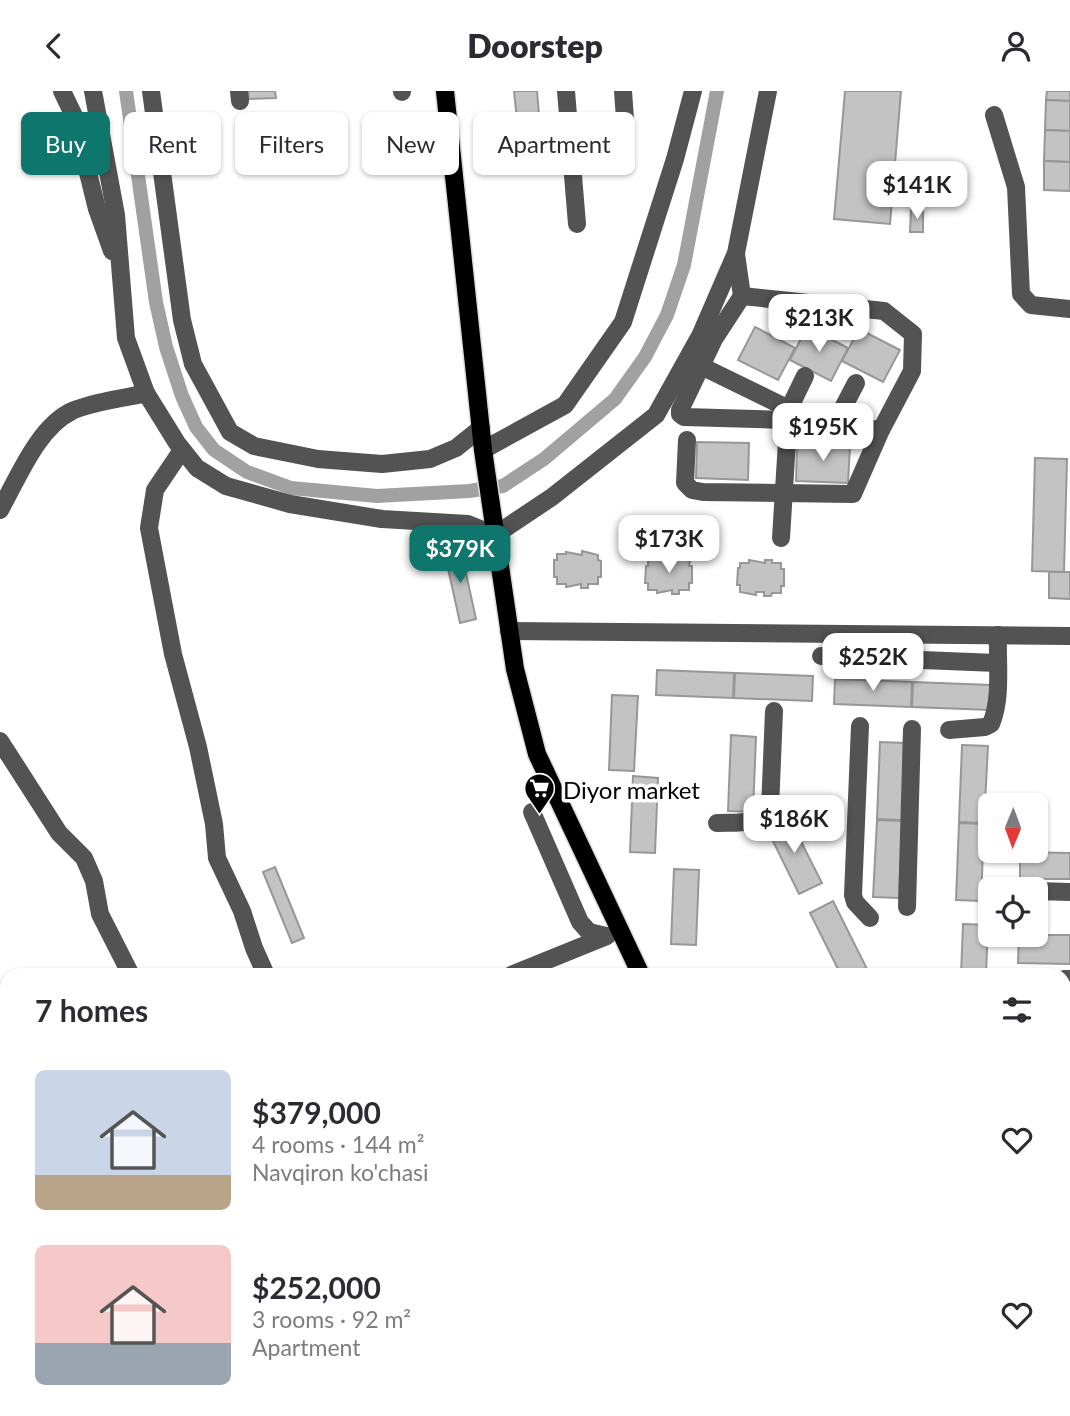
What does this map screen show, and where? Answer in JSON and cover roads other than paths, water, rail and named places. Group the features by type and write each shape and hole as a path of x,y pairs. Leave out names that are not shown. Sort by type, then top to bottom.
{"main road":[{"path":"445,91 483,450 514,669 537,754 613,933 636,968"}],"street":[{"path":"62,91 74,116 97,209 121,279"},
{"path":"93,91 116,215 126,338 146,393 182,450 197,468 226,486 290,504 382,519 468,524 495,535 552,496 656,415 700,336 736,253 768,91"},
{"path":"152,91 182,320 193,364 230,432 254,446 317,459 382,464 430,459 456,448 481,428"},
{"path":"566,91 577,224"},
{"path":"623,91 624,112"},
{"path":"483,450 565,405 623,322 675,159 693,91"},
{"path":"994,115 1016,187 1021,294 1031,305 1070,309"},
{"path":"736,253 742,296 714,339 701,366 680,410 684,417 788,415 834,425 881,430"},
{"path":"687,440 685,483 692,490 853,494 881,430 912,371 914,334 884,311 742,296"},
{"path":"701,366 788,415"},
{"path":"781,538 788,415 806,376"},
{"path":"834,425 856,383"},
{"path":"0,510 45,431 71,411 112,399 146,393"},
{"path":"182,450 155,490 149,529 173,654 208,794 217,858 242,911 263,968"},
{"path":"509,631 1070,636"},
{"path":"852,634 852,657"},
{"path":"949,730 985,727 991,724 995,714 998,635"},
{"path":"821,656 997,663"},
{"path":"716,823 746,822 762,818 769,809 774,711"},
{"path":"860,726 853,895 855,902 870,918"},
{"path":"907,907 912,729"},
{"path":"0,741 59,833 83,858 94,881 100,914 127,968"},
{"path":"532,812 580,922 589,932 613,933"},
{"path":"1048,891 1070,892"},
{"path":"528,968 613,933"}],"waterway":[{"path":"126,91 156,302 166,347 182,396 196,427 214,450 247,472 291,488 377,496 469,491 503,486 544,459 615,399 645,357 667,315 684,265 717,91"}],"place":[{"name":"Diyor market","path":"540,816"}]}
